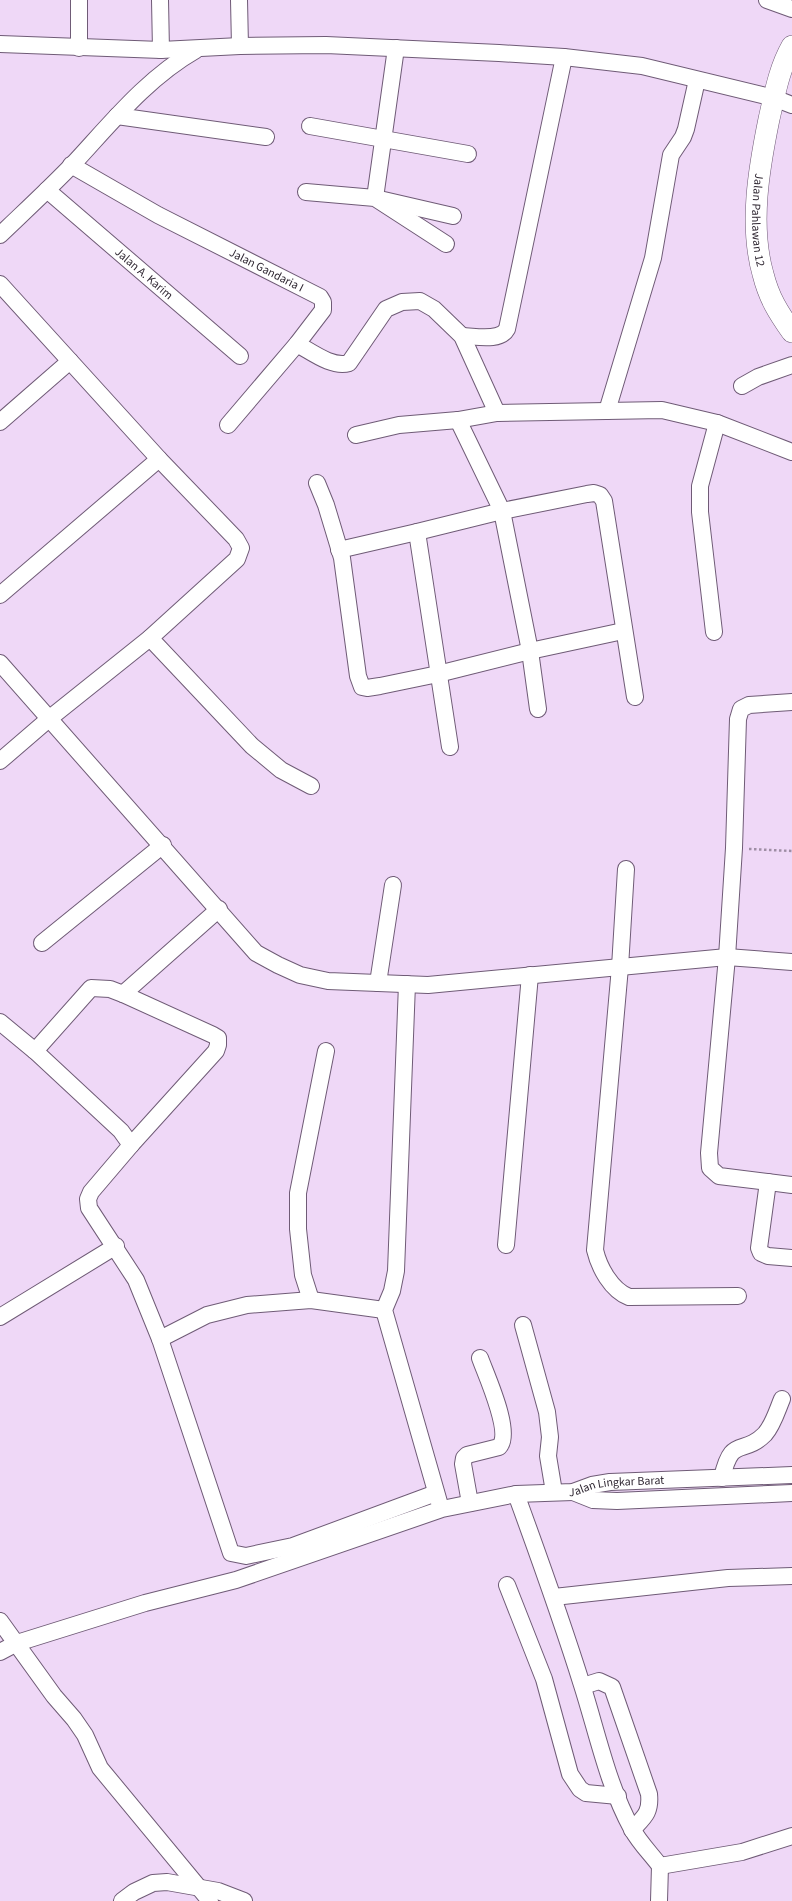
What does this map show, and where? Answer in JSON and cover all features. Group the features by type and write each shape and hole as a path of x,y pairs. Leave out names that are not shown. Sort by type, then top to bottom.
{"main road":[{"name":"Jalan Pahlawan 12","path":"792,46 784,60 783,101 759,177 757,241 762,273 773,304 792,332"}],"street":[{"path":"79,0 79,48"},
{"path":"160,0 161,50"},
{"path":"239,0 240,46"},
{"path":"767,0 792,9"},
{"path":"0,44 161,50 326,44 564,58 642,66 783,101"},
{"path":"374,198 396,48"},
{"path":"0,235 47,190 158,75 198,49"},
{"path":"462,336 497,336 507,330 564,58"},
{"path":"606,410 653,258 671,155 684,136 697,80"},
{"path":"117,116 266,137"},
{"path":"310,126 468,154"},
{"name":"Jalan Gandaria I","path":"71,165 158,215 320,297 323,302 322,310 297,344 228,425"},
{"name":"Jalan A. Karim","path":"47,190 240,356"},
{"path":"306,192 374,198 453,216"},
{"path":"374,198 446,244"},
{"path":"0,284 159,459 236,539 241,548 237,559 150,638 50,718 0,761"},
{"path":"297,344 335,364 349,363 386,308 411,300 428,304 462,336 497,413"},
{"path":"0,422 70,362"},
{"path":"742,386 792,365"},
{"path":"356,435 399,425 458,420 497,413 662,410 717,423 792,452"},
{"path":"458,420 502,511 530,651 538,709"},
{"path":"714,632 700,512 700,486 717,423"},
{"path":"0,595 159,459"},
{"path":"316,483 326,505 342,558 358,676 362,687 374,687 438,674 530,651 624,631"},
{"path":"339,550 502,511 586,494 594,493 600,495 604,501 635,697"},
{"path":"417,532 450,747"},
{"path":"150,638 252,746 281,770 311,786"},
{"path":"0,663 163,845 256,953 300,975 328,981 428,985 727,957 792,962"},
{"path":"792,702 749,705 741,709 738,719 734,848 727,957 709,1153 710,1168 719,1176 792,1185"},
{"path":"42,943 163,845"},
{"path":"626,868 620,967 595,1250 598,1262 613,1285 622,1294 629,1296 738,1296"},
{"path":"378,983 394,884"},
{"path":"123,994 219,909"},
{"path":"506,1245 530,975"},
{"path":"407,984 396,1271 392,1291 384,1310 439,1501"},
{"path":"35,1051 91,988 110,989 123,994 218,1038 216,1051 131,1145 91,1192 88,1199 89,1208 116,1246 136,1280 160,1339 231,1553 246,1556 293,1546 439,1501 470,1503 516,1494 572,1492"},
{"path":"0,1022 35,1051 121,1132 131,1145"},
{"path":"311,1300 303,1275 298,1229 298,1194 326,1051"},
{"path":"768,1182 759,1248 761,1253 768,1256 792,1258"},
{"path":"0,1317 116,1246"},
{"path":"160,1339 207,1315 247,1305 311,1300 384,1310"},
{"path":"523,1325 547,1412 550,1437 548,1456 554,1492"},
{"path":"470,1503 463,1464 464,1458 467,1455 500,1447 503,1444 504,1437 503,1421 480,1358"},
{"path":"722,1478 730,1453 753,1443 765,1434 782,1399"},
{"name":"Jalan Lingkar Barat","path":"572,1492 592,1485 610,1482 792,1475"},
{"name":"Jalan Lingkar Barat","path":"572,1492 593,1500 618,1501 792,1493"},
{"path":"516,1494 554,1597 583,1686 596,1734 618,1796 632,1830 660,1866 659,1901"},
{"path":"0,1652 18,1643 102,1616 236,1580 439,1501"},
{"path":"554,1597 728,1578 792,1576"},
{"path":"506,1585 544,1679 570,1774 580,1789 586,1793 618,1796"},
{"path":"0,1621 18,1643 54,1696 74,1719 100,1768 210,1901"},
{"path":"583,1686 599,1681 612,1687 649,1794 650,1806 644,1817 632,1830"},
{"path":"660,1866 742,1852 792,1836"},
{"path":"122,1901 134,1892 153,1883 167,1882 218,1891 244,1901"}],"path":[{"path":"734,848 792,851"}]}
